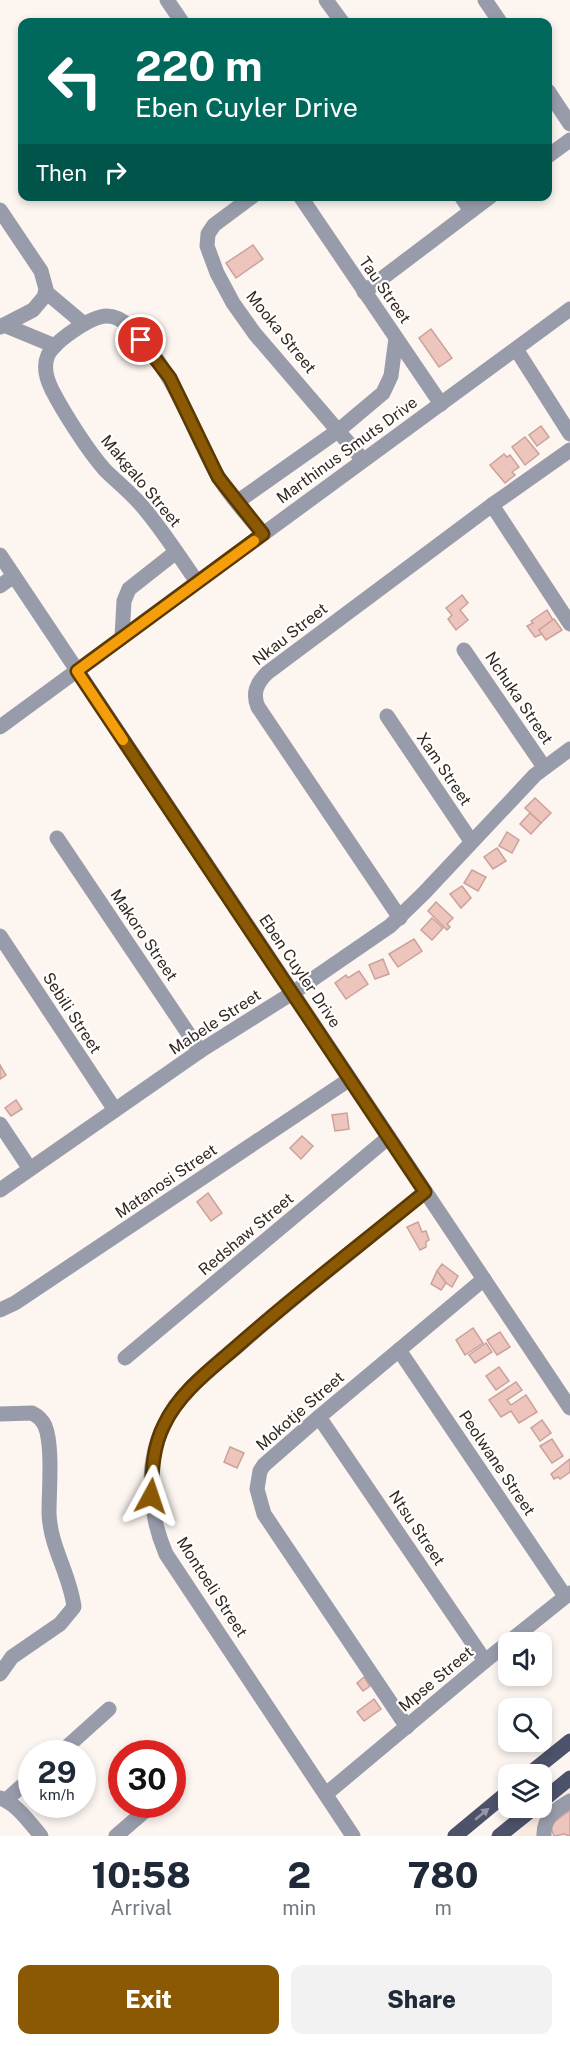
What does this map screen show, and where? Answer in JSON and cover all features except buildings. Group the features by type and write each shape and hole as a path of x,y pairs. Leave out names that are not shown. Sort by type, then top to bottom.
{"main road":[{"path":"541,1764 570,1741"},
{"path":"552,1793 570,1778"},
{"path":"455,1836 498,1800"},
{"path":"499,1836 522,1818"}],"street":[{"path":"167,0 179,18"},
{"path":"326,0 339,18"},
{"path":"485,0 497,18"},
{"path":"552,97 570,124"},
{"path":"552,153 570,140"},
{"name":"Mooka Street","path":"246,201 211,228 206,241 217,273 233,303 255,334 363,460"},
{"name":"Tau Street","path":"303,201 441,404"},
{"path":"464,201 471,211"},
{"path":"364,292 485,201"},
{"path":"0,210 41,271 46,292 33,310 2,326"},
{"path":"46,292 84,324"},
{"name":"Marthinus Smuts Drive","path":"0,727 570,309"},
{"path":"2,326 55,346 84,324 103,316 117,318 131,328 170,378 211,464 263,534"},
{"path":"237,502 339,430 382,393 391,376 396,339"},
{"name":"Makgalo Street","path":"55,346 48,354 46,364 52,390 92,453 105,470 147,512 197,582"},
{"path":"516,349 570,434"},
{"name":"Nkau Street","path":"400,918 258,707 255,691 267,673 492,505 570,450"},
{"path":"492,505 570,624"},
{"path":"122,637 124,600 129,588 176,552"},
{"name":"Eben Cuyler Drive","path":"0,555 570,1408"},
{"path":"0,586 14,576"},
{"name":"Nchuka Street","path":"464,650 544,767"},
{"name":"Xam Street","path":"387,717 471,842"},
{"name":"Mabele Street","path":"0,1190 400,918 544,767 570,749"},
{"name":"Makoro Street","path":"57,838 200,1052"},
{"name":"Sebili Street","path":"0,936 115,1110"},
{"name":"Matanosi Street","path":"0,1310 15,1303 350,1079"},
{"path":"0,1124 30,1169"},
{"name":"Redshaw Street","path":"125,1358 389,1137"},
{"name":"Montoeli Street","path":"353,1836 166,1554 152,1513 154,1456 164,1425 194,1385 269,1319 425,1192"},
{"name":"Mokotje Street","path":"407,1727 264,1514 258,1498 258,1479 264,1465 484,1279"},
{"name":"Peolwane Street","path":"399,1350 568,1594"},
{"path":"0,1414 32,1413 44,1424 49,1445 50,1528 73,1596 74,1607 60,1624 6,1654 0,1674"},
{"name":"Ntsu Street","path":"320,1416 485,1660"},
{"name":"Mpse Street","path":"326,1794 485,1660 568,1594"},
{"path":"74,1740 109,1709"},
{"path":"18,1788 3,1799 41,1836"},
{"path":"544,1836 546,1821 570,1801"},
{"path":"116,1836 137,1818"}],"shaded area":[{"path":"570,1789 570,1836 513,1836 535,1818 552,1818 552,1804"}],"slow traffic":[{"path":"123,740 77,671 254,541"}],"route":[{"path":"141,340 170,378 218,477 263,534 77,671 294,992 425,1192 269,1319 194,1385 164,1425 154,1456 151,1496"}]}
